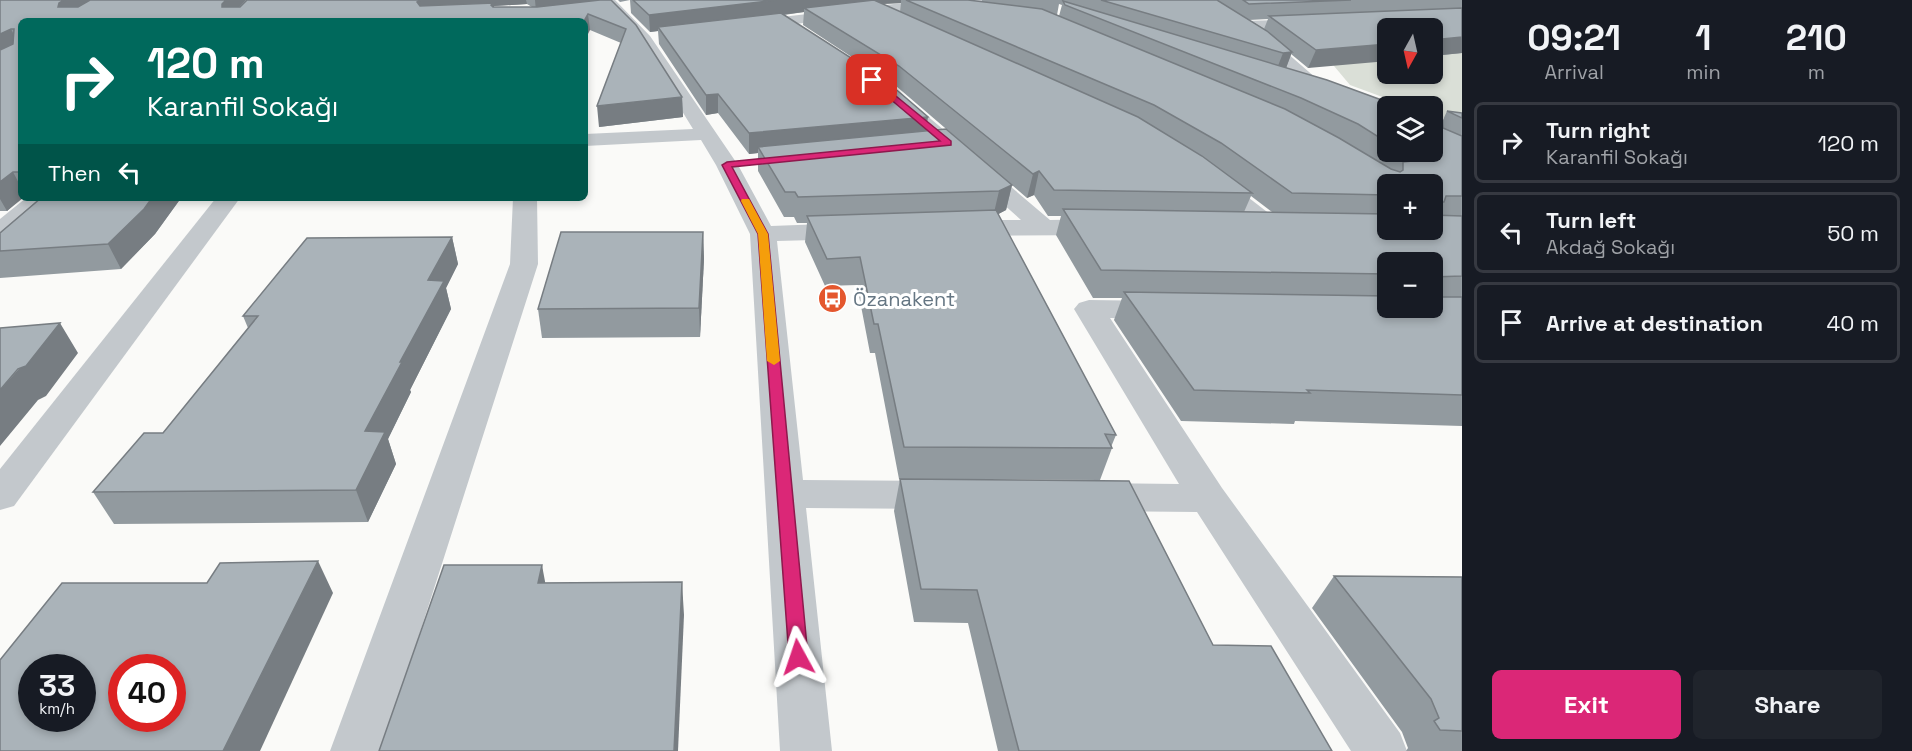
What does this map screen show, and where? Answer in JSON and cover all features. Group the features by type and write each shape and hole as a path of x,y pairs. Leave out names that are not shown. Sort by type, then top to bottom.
{"street":[{"path":"892,0 920,5"},
{"path":"1200,0 1267,43 1330,97 1291,84"},
{"path":"737,27 920,5 984,7"},
{"path":"609,6 650,38 706,134 738,163 763,234 806,751"},
{"path":"874,10 906,24"},
{"path":"783,21 812,39"},
{"path":"1240,26 1329,21"},
{"path":"879,85 1041,225"},
{"path":"588,140 706,134"},
{"path":"925,146 948,143"},
{"path":"1194,168 1286,230 1239,229"},
{"path":"2,228 37,201"},
{"path":"0,496 226,201"},
{"path":"356,751 524,264 525,201"},
{"path":"936,229 1041,225 1122,227"},
{"path":"763,234 879,231"},
{"path":"1194,310 1089,309 1208,498 1381,751"},
{"path":"785,494 973,495"},
{"path":"1055,496 1208,498"}],"shaded area":[{"path":"1462,47 1462,121 1443,118 1443,96 1380,96 1350,85 1329,60 1377,55 1377,84 1443,84 1443,49"}],"building":[{"path":"0,0 64,0 59,3 58,7 78,7 90,0 226,0 222,7 240,7 247,0 421,0 417,2 420,6 494,3 491,5 493,7 537,7 611,0 636,25 682,97 597,106 626,29 588,14 586,18 18,18 18,172 13,172 0,182 0,50 13,44 14,29 0,34"},
{"path":"633,0 776,0 649,15"},
{"path":"874,0 1138,117 1202,156 1252,193 1054,190 1039,171 1033,174 899,66 804,8"},
{"path":"906,0 968,0 1042,9 1285,109 1339,138 1377,162 1400,172 1403,170 1403,162 1443,162 1443,128 1462,136 1462,196 1446,196 1443,202 1443,174 1377,174 1377,195 1292,193 1221,143 1154,105"},
{"path":"1101,0 1217,0 1267,31 1292,52 1283,53"},
{"path":"1243,0 1351,0 1249,4"},
{"path":"1063,1 1327,80 1377,98 1377,136 1358,124 1301,98 1065,5"},
{"path":"1462,8 1462,37 1443,39 1443,18 1377,18 1377,45 1316,50 1269,16"},
{"path":"781,13 884,79 928,117 749,133 718,94 706,95 658,27"},
{"path":"1447,111 1462,113 1462,118"},
{"path":"946,129 1012,185 999,191 798,197 795,192 785,192 758,147"},
{"path":"37,201 150,201 108,244 0,251 0,233"},
{"path":"1063,209 1377,214 1377,240 1443,240 1443,215 1462,216 1462,276 1443,277 1443,252 1377,252 1377,274 1101,270"},
{"path":"996,210 1116,435 1105,434 1112,448 904,447 878,324 874,324 860,257 827,259 807,216"},
{"path":"561,232 703,232 699,308 538,309"},
{"path":"452,237 428,280 444,281 365,431 385,432 356,490 93,492 144,433 163,433 258,316 243,316 307,238"},
{"path":"1124,292 1377,296 1377,318 1443,318 1443,297 1462,297 1462,395 1307,390 1310,393 1194,390"},
{"path":"60,323 26,366 18,369 0,390 0,328"},
{"path":"900,479 1129,481 1213,645 1271,646 1332,751 1019,751 977,590 921,589"},
{"path":"318,561 223,751 0,751 0,660 62,583 207,583 220,563"},
{"path":"444,565 542,565 538,583 682,582 674,751 379,751"},
{"path":"1334,576 1462,577 1462,731 1440,730 1434,721 1439,718 1431,699"}],"slow traffic":[{"path":"745,201 763,234 774,361"}],"place":[{"name":"Özanakent","path":"832,299"}],"route":[{"path":"798,657 763,234 727,165 948,143 872,80"}]}
